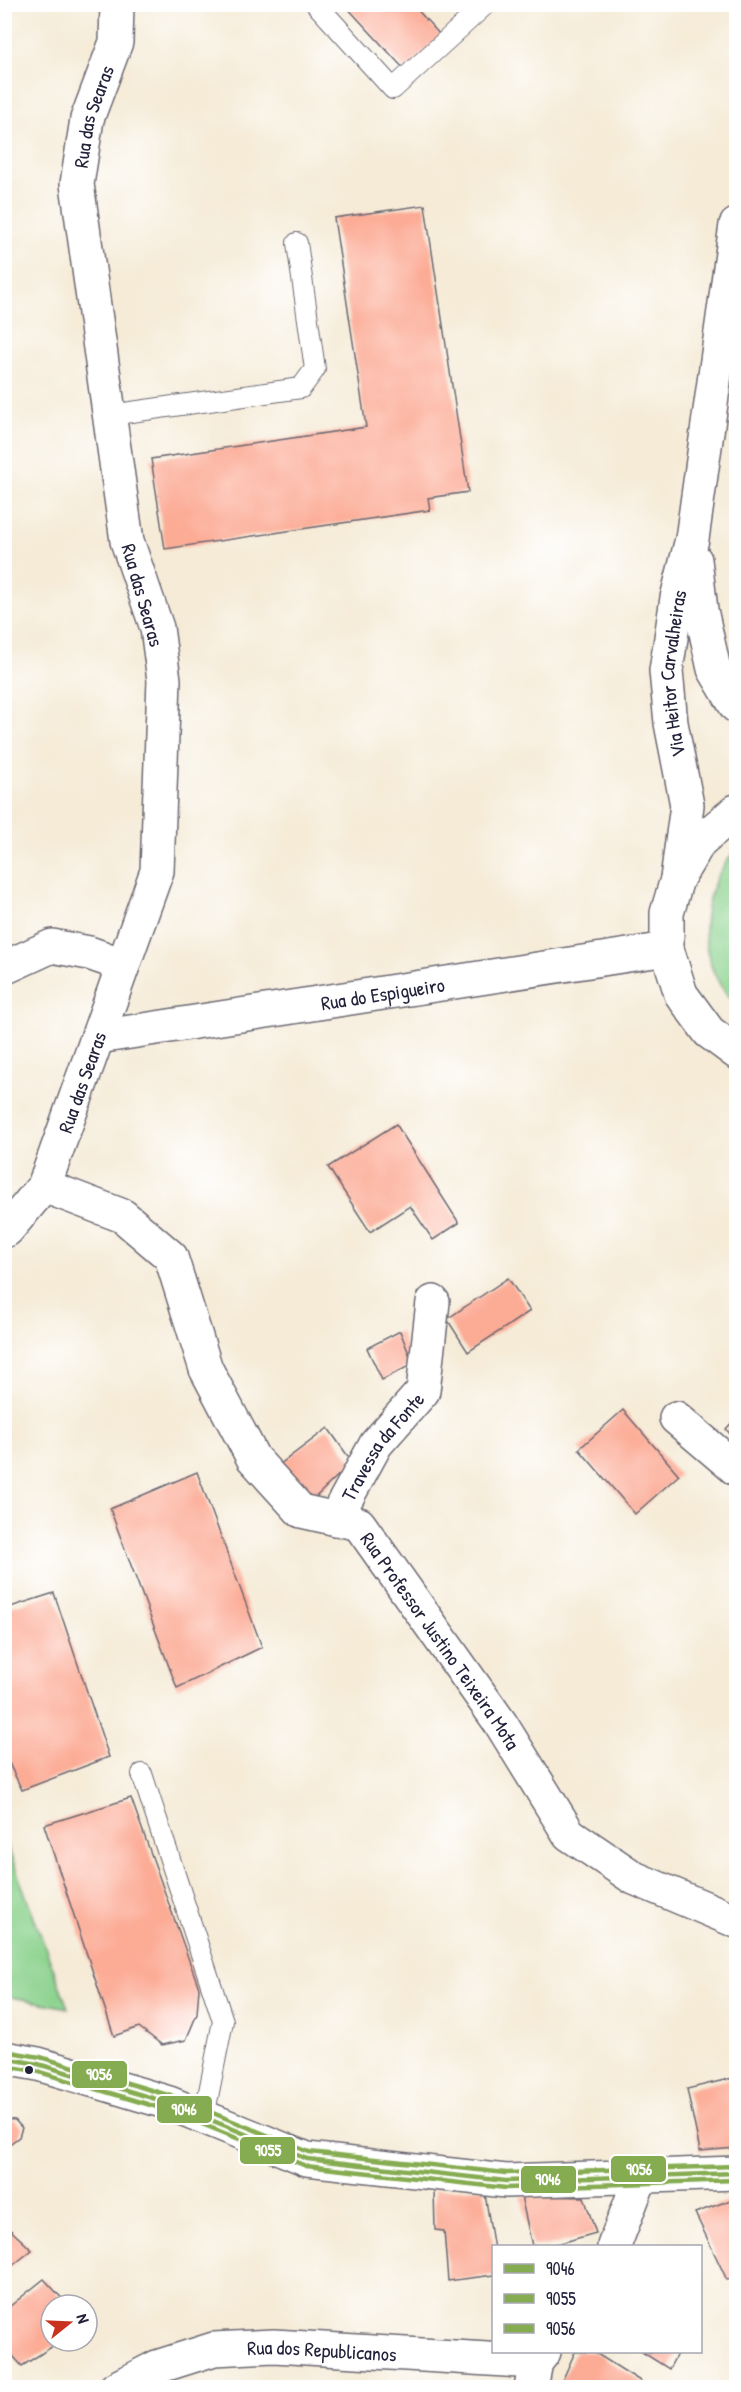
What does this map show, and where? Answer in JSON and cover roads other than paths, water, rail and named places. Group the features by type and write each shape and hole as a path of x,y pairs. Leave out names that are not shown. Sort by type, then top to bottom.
{"street":[{"name":"Rua das Searas","path":"4,1229 8,1230 44,1186 157,871 164,680 157,628 127,541 77,184 87,119 116,42 117,4"},
{"name":"Via Heitor Carvalheiras","path":"736,225 692,539 677,598 666,670 670,723 687,805 677,879 668,913 668,949 681,994 709,1032 736,1052"},
{"name":"Via Heitor Carvalheiras","path":"692,539 701,610 714,669 736,706"},
{"name":"Via Heitor Carvalheiras","path":"677,879 700,841 736,811"},
{"path":"4,968 52,946 89,953 123,964"},
{"name":"Rua do Espigueiro","path":"98,1037 668,949"},
{"name":"Rua Professor Justino Teixeira Mota","path":"44,1186 123,1216 171,1257 206,1369 253,1458 301,1511 359,1524 501,1724 569,1834 634,1878 736,1921"},
{"name":"Travessa da Fonte","path":"335,1519 376,1444 423,1391 433,1302"},
{"path":"676,1418 736,1469"},
{"path":"4,2058 38,2064 158,2100 307,2159 506,2181 736,2173"},
{"path":"615,2245 641,2176"},
{"name":"Rua dos Republicanos","path":"116,2388 157,2367 214,2349 286,2346 537,2367"}],"lane":[{"path":"316,4 393,89 486,4"},
{"path":"110,415 301,388 315,369 297,243"},
{"path":"142,1774 223,2021 204,2117"}]}
